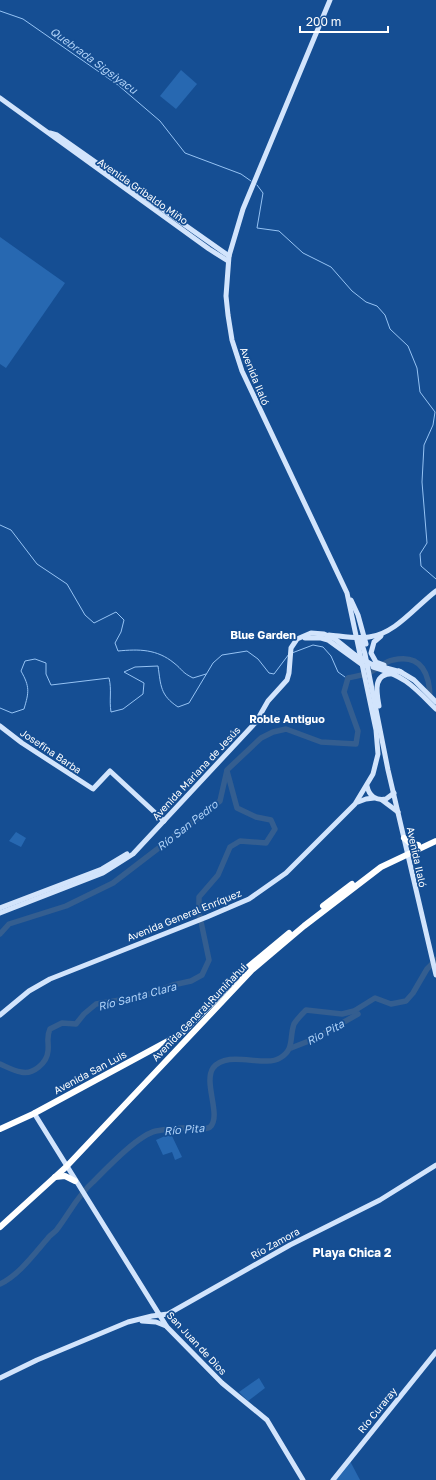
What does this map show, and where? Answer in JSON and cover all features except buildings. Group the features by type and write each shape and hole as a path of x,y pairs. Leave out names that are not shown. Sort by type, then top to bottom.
{"highway":[{"name":"Avenida General Rumiñahui","path":"0,1227 66,1167 252,970 304,926 381,867 418,845 436,837"},
{"path":"404,838 410,843 418,845"},
{"name":"Avenida General Rumiñahui","path":"188,1030 248,967 380,862 436,841"},
{"name":"Avenida San Luis","path":"0,1129 34,1114 188,1030"},
{"path":"55,1177 65,1176 76,1183"}],"street":[{"name":"Avenida Ilaló","path":"330,0 243,209 229,258 226,296 232,340 242,371 347,593 369,682 388,770"},
{"name":"Avenida Gribaldo Miño","path":"0,98 54,138 210,247 229,258"},
{"path":"436,591 393,628 382,635 372,646 372,658 378,664 401,672 414,680 436,702"},
{"path":"347,593 358,615 368,655 377,666"},
{"path":"292,646 297,639 307,634 319,633 358,637 382,635"},
{"path":"327,635 361,660 401,672"},
{"path":"292,646 305,638 319,636 334,640 365,664 395,674 412,685 436,709"},
{"path":"305,638 320,638 328,640 365,668"},
{"name":"Avenida Mariana de Jesús","path":"0,914 103,873 137,849 256,722 268,702 285,684 290,669 292,646"},
{"path":"382,739 376,686 380,678 386,674 395,674"},
{"name":"Avenida Ilaló","path":"369,682 378,742 375,767"},
{"name":"Josefina Barba","path":"0,726 22,743 93,789 110,771 164,820"},
{"path":"382,800 389,798 394,793 388,770 383,766 375,767 367,786 369,793 374,798 390,804 398,812"},
{"name":"Avenida General Enríquez","path":"0,1015 28,991 50,979 249,899 272,884 292,868 355,804 367,786"},
{"name":"Avenida Ilaló","path":"394,793 436,975"},
{"name":"Avenida General Enríquez","path":"355,804 366,799 374,798"},
{"name":"Avenida Mariana de Jesús","path":"0,908 102,869 137,849"},
{"name":"San Juan de Dios","path":"34,1114 167,1327 222,1383 267,1420 303,1480"},
{"name":"Río Zamora","path":"0,1378 37,1360 119,1326 168,1314 284,1248 380,1200 436,1166"},
{"path":"140,1320 151,1312 153,1304"},
{"path":"140,1320 156,1322 167,1327 167,1317 182,1306"},
{"name":"Río Curaray","path":"333,1480 436,1352"}],"shaded area":[{"path":"181,70 197,84 176,109 160,96"},
{"path":"0,237 65,283 6,368 0,364"},
{"path":"16,832 26,838 21,847 9,841"},
{"path":"165,1136 172,1136 182,1157 175,1160 172,1152 163,1155 156,1140"},
{"path":"259,1378 265,1388 248,1401 239,1392"},
{"path":"350,1461 360,1480 335,1480"}],"waterway":[{"name":"Quebrada Sigsiyacu","path":"0,11 23,19 118,85 160,121 185,153 241,174 251,181"},
{"name":"Quebrada Sigsiyacu","path":"257,185 263,193 257,228 279,231 303,253 331,267 352,291 366,302 377,306 385,315 390,329 408,346 417,368 420,392 435,412 433,425 424,445 422,482 427,543 420,554 421,566 436,579"},
{"path":"0,525 11,530 37,564 67,584 85,615 94,623 116,612 124,620 121,632 115,643 118,651 148,651 168,658 193,678 206,674"},
{"path":"292,653 313,645 323,647 331,656 338,672 345,677"},
{"path":"0,708 12,713 24,709 28,690 26,681 21,671 25,661 35,659 46,663 46,674 51,685 109,678 111,712 123,709 143,694 144,683 124,672 135,667 158,666 162,690 172,703 178,707 189,703 213,663 222,655 247,651 258,659 269,673 274,674 289,654"},
{"name":"Río San Pedro","path":"0,934 9,924 66,906 113,883 220,801 227,770 261,738 273,732 286,729 321,742 356,744 358,731 344,692 348,678 368,673 390,661 403,659 411,660 417,663 426,674 430,690 430,699"},
{"name":"Río Santa Clara","path":"0,1064 21,1072 30,1072 35,1070 42,1064 47,1055 48,1035 50,1029 62,1023 76,1024 84,1014 96,1004 144,996 173,985 191,981 202,975 209,960 199,912 199,897 218,875 230,847 240,841 266,843 275,829 271,820 256,817 237,808 227,771"},
{"name":"Río Pita","path":"0,1284 13,1276 26,1264 57,1229 78,1198 132,1145 156,1131 181,1128 205,1129 210,1127 213,1122 214,1115 210,1074 213,1068 219,1063 236,1059 273,1061 285,1055 290,1047 294,1024 306,1010 342,1014 354,1011 375,998 391,1004 406,1001 413,993 427,969 436,960"},
{"name":"Rio Pita","path":"291,1048 314,1039 358,1014"}],"district":[{"name":"Blue Garden","path":"263,634"},
{"name":"Roble Antiguo","path":"287,718"},
{"name":"Playa Chica 2","path":"352,1252"}]}
